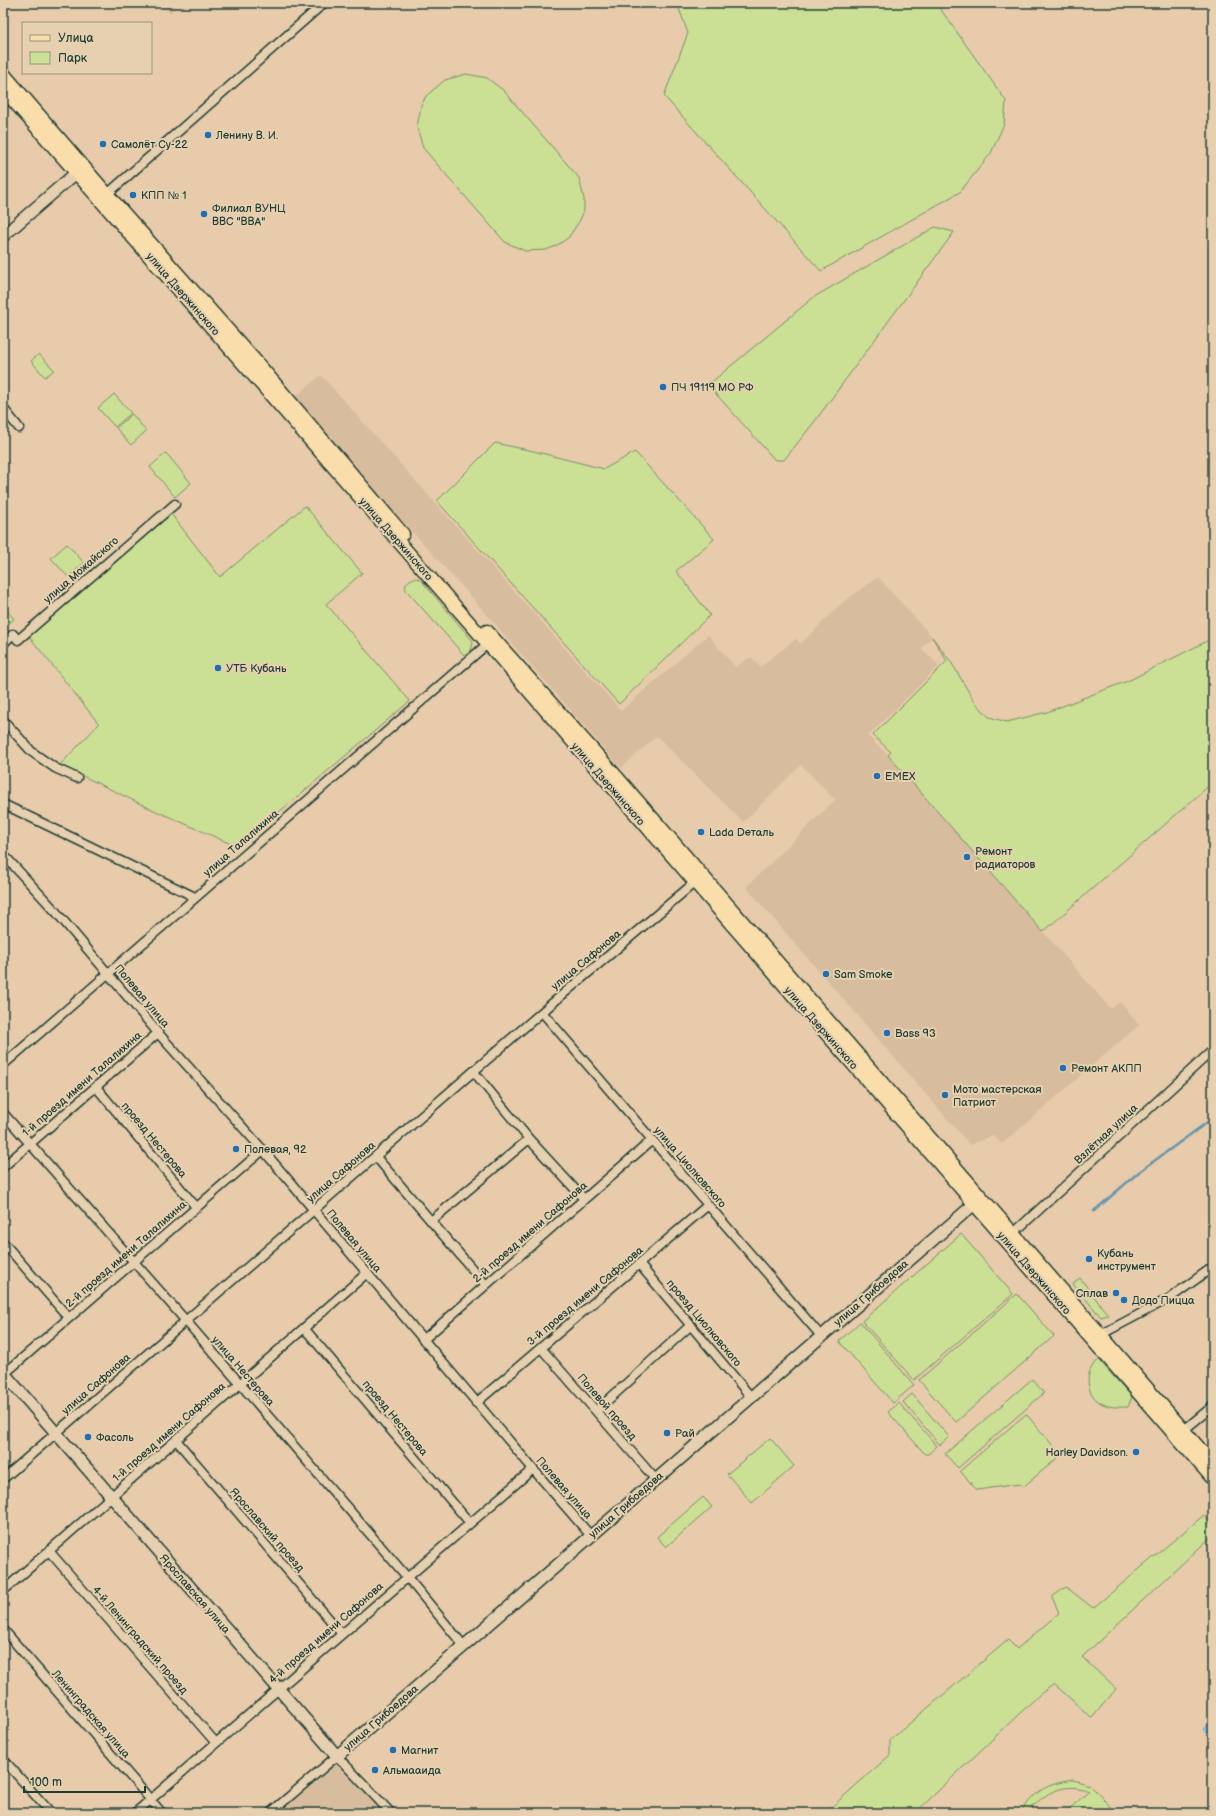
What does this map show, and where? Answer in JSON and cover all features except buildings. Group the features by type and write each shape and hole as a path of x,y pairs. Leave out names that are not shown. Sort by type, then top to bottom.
{"main road":[{"name":"улица Дзержинского","path":"3,73 80,170"},
{"name":"улица Дзержинского","path":"3,89 80,170 260,366 694,883 978,1200 1012,1232 1102,1334 1213,1464"},
{"name":"улица Дзержинского","path":"490,641 617,777 978,1200 1213,1479"}],"street":[{"path":"104,197 324,3"},
{"path":"3,236 80,170"},
{"path":"3,408 20,428"},
{"name":"улица Можайского","path":"3,644 13,634 18,640 175,504"},
{"name":"улица Талалихина","path":"3,1065 490,641"},
{"path":"3,720 32,752 55,768 76,778"},
{"path":"3,804 196,897"},
{"name":"Полевая улица","path":"3,854 108,973 158,1033 263,1150 476,1403 591,1536"},
{"name":"улица Сафонова","path":"3,1479 542,1012 694,883"},
{"name":"улица Циолковского","path":"542,1012 821,1336"},
{"name":"1-й проезд имени Талалихина","path":"3,1167 158,1033"},
{"name":"Взлётная улица","path":"1012,1232 1018,1229 1213,1050"},
{"path":"474,1072 529,1138 584,1199"},
{"name":"проезд Нестерова","path":"96,1087 196,1207"},
{"name":"улица Нестерова","path":"3,1113 186,1321 407,1577 464,1646"},
{"path":"432,1221 529,1138"},
{"name":"2-й проезд имени Сафонова","path":"423,1340 652,1140"},
{"name":"2-й проезд имени Талалихина","path":"3,1374 263,1150"},
{"path":"376,1157 486,1285"},
{"name":"улица Грибоедова","path":"270,1813 978,1200"},
{"name":"3-й проезд имени Сафонова","path":"476,1403 708,1205"},
{"path":"3,1242 69,1318"},
{"name":"проезд Циолковского","path":"639,1264 751,1397"},
{"path":"1102,1334 1170,1298 1213,1267"},
{"name":"1-й проезд имени Сафонова","path":"3,1591 367,1273"},
{"path":"596,1411 691,1325"},
{"name":"проезд Нестерова","path":"304,1328 470,1523"},
{"name":"Полевой проезд","path":"541,1348 656,1480"},
{"name":"Ярославская улица","path":"3,1374 337,1756 391,1813"},
{"path":"1184,1430 1213,1406"},
{"name":"Ярославский проезд","path":"176,1440 342,1634"},
{"name":"4-й проезд имени Сафонова","path":"134,1813 533,1469"},
{"name":"4-й Ленинградский проезд","path":"49,1551 216,1743"},
{"name":"Ленинградская улица","path":"3,1629 162,1813"},
{"path":"3,1759 51,1813"}],"shaded area":[{"path":"158,3 172,3 176,7 170,13"},
{"path":"321,375 621,711 708,635 735,667 751,657 760,667 796,639 801,644 842,603 878,577 932,637 921,648 939,666 868,736 888,755 1111,1009 1120,1002 1139,1025 1002,1144 993,1135 970,1145 746,887 835,800 801,765 743,822 657,736 621,768 466,591 373,488 295,397"},
{"path":"333,1752 389,1813 263,1813"}],"green space":[{"path":"677,3 936,3 1006,101 1004,124 991,153 960,192 821,271 664,96 688,33"},
{"path":"466,74 487,78 504,91 579,178 584,199 584,210 580,220 568,238 556,246 546,250 525,251 505,242 423,148 417,127 421,106 426,96 445,80"},
{"path":"935,227 954,232 815,421 784,460 775,460 708,385 814,297"},
{"path":"39,354 54,370 45,377 31,361"},
{"path":"114,394 131,413 115,427 98,408"},
{"path":"132,414 146,431 131,445 116,428"},
{"path":"495,443 604,469 635,452 714,539 676,571 710,615 619,704 437,501"},
{"path":"166,453 191,483 175,497 150,467"},
{"name":"УТБ Кубань","path":"305,506 362,573 326,604 410,701 238,847 147,807 60,765 99,724 29,636 171,514 220,577"},
{"path":"67,544 84,563 68,577 51,558"},
{"path":"415,578 420,579 473,641 472,648 469,653 464,655 406,590 406,585 408,582"},
{"path":"3,606 14,619 5,627 3,626"},
{"path":"932,637 951,662 974,701 989,717 1007,722 1047,712 1130,680 1213,638 1213,782 1043,932 888,755 891,752 873,735 947,661"},
{"path":"961,1234 1013,1294 914,1380 862,1321"},
{"path":"1080,1278 1108,1315 1101,1317 1073,1284"},
{"path":"1017,1294 1054,1336 956,1422 919,1380"},
{"path":"860,1322 914,1385 893,1403 839,1341"},
{"path":"1099,1360 1132,1397 1128,1407 1115,1407 1103,1404 1093,1395 1088,1383 1088,1376 1094,1364"},
{"path":"1032,1379 1044,1393 958,1468 945,1454"},
{"path":"912,1394 949,1437 940,1445 903,1402"},
{"path":"899,1403 937,1446 928,1454 925,1454 888,1412"},
{"path":"1026,1414 1061,1455 1023,1487 1019,1484 977,1490 960,1471"},
{"path":"770,1438 794,1466 752,1503 727,1474"},
{"path":"703,1497 712,1507 666,1547 657,1537"},
{"path":"1204,1515 1213,1528 1213,1535 1082,1657 1116,1689 1092,1718 1054,1684 1039,1695 915,1813 825,1813 890,1755 890,1740 1008,1640 1017,1649 1059,1613 1052,1597 1066,1587 1093,1608"},
{"path":"1073,1780 1090,1785 1116,1813 1065,1813 1089,1791 1071,1787 1063,1788 1047,1795 1028,1813 1021,1813 1031,1799 1042,1789"}],"water":[{"path":"1213,1721 1213,1742 1203,1729"}],"waterway":[{"path":"1094,1211 1139,1172 1213,1118"}],"place":[{"name":"Ленину В. И.","path":"208,135"},
{"name":"Самолёт Су-22","path":"103,144"},
{"name":"КПП № 1","path":"133,195"},
{"name":"Филиал ВУНЦ ВВС \"ВВА\"","path":"204,214"},
{"name":"ПЧ 19119 МО РФ","path":"663,387"},
{"name":"УТБ Кубань","path":"218,668"},
{"name":"EMEX","path":"877,776"},
{"name":"Lada Dеталь","path":"701,832"},
{"name":"Ремонт радиаторов","path":"967,857"},
{"name":"Sam Smoke","path":"826,974"},
{"name":"Bass 93","path":"887,1033"},
{"name":"Ремонт АКПП","path":"1063,1068"},
{"name":"Мото мастерская Патриот","path":"945,1095"},
{"name":"Полевая, 92","path":"236,1149"},
{"name":"Кубань инструмент","path":"1089,1259"},
{"name":"Сплав","path":"1116,1293"},
{"name":"Додо Пицца","path":"1124,1300"},
{"name":"Рай","path":"667,1433"},
{"name":"Фасоль","path":"88,1437"},
{"name":"Harley Davidson.","path":"1136,1452"},
{"name":"Магнит","path":"393,1750"},
{"name":"Альмааида","path":"375,1770"}]}
